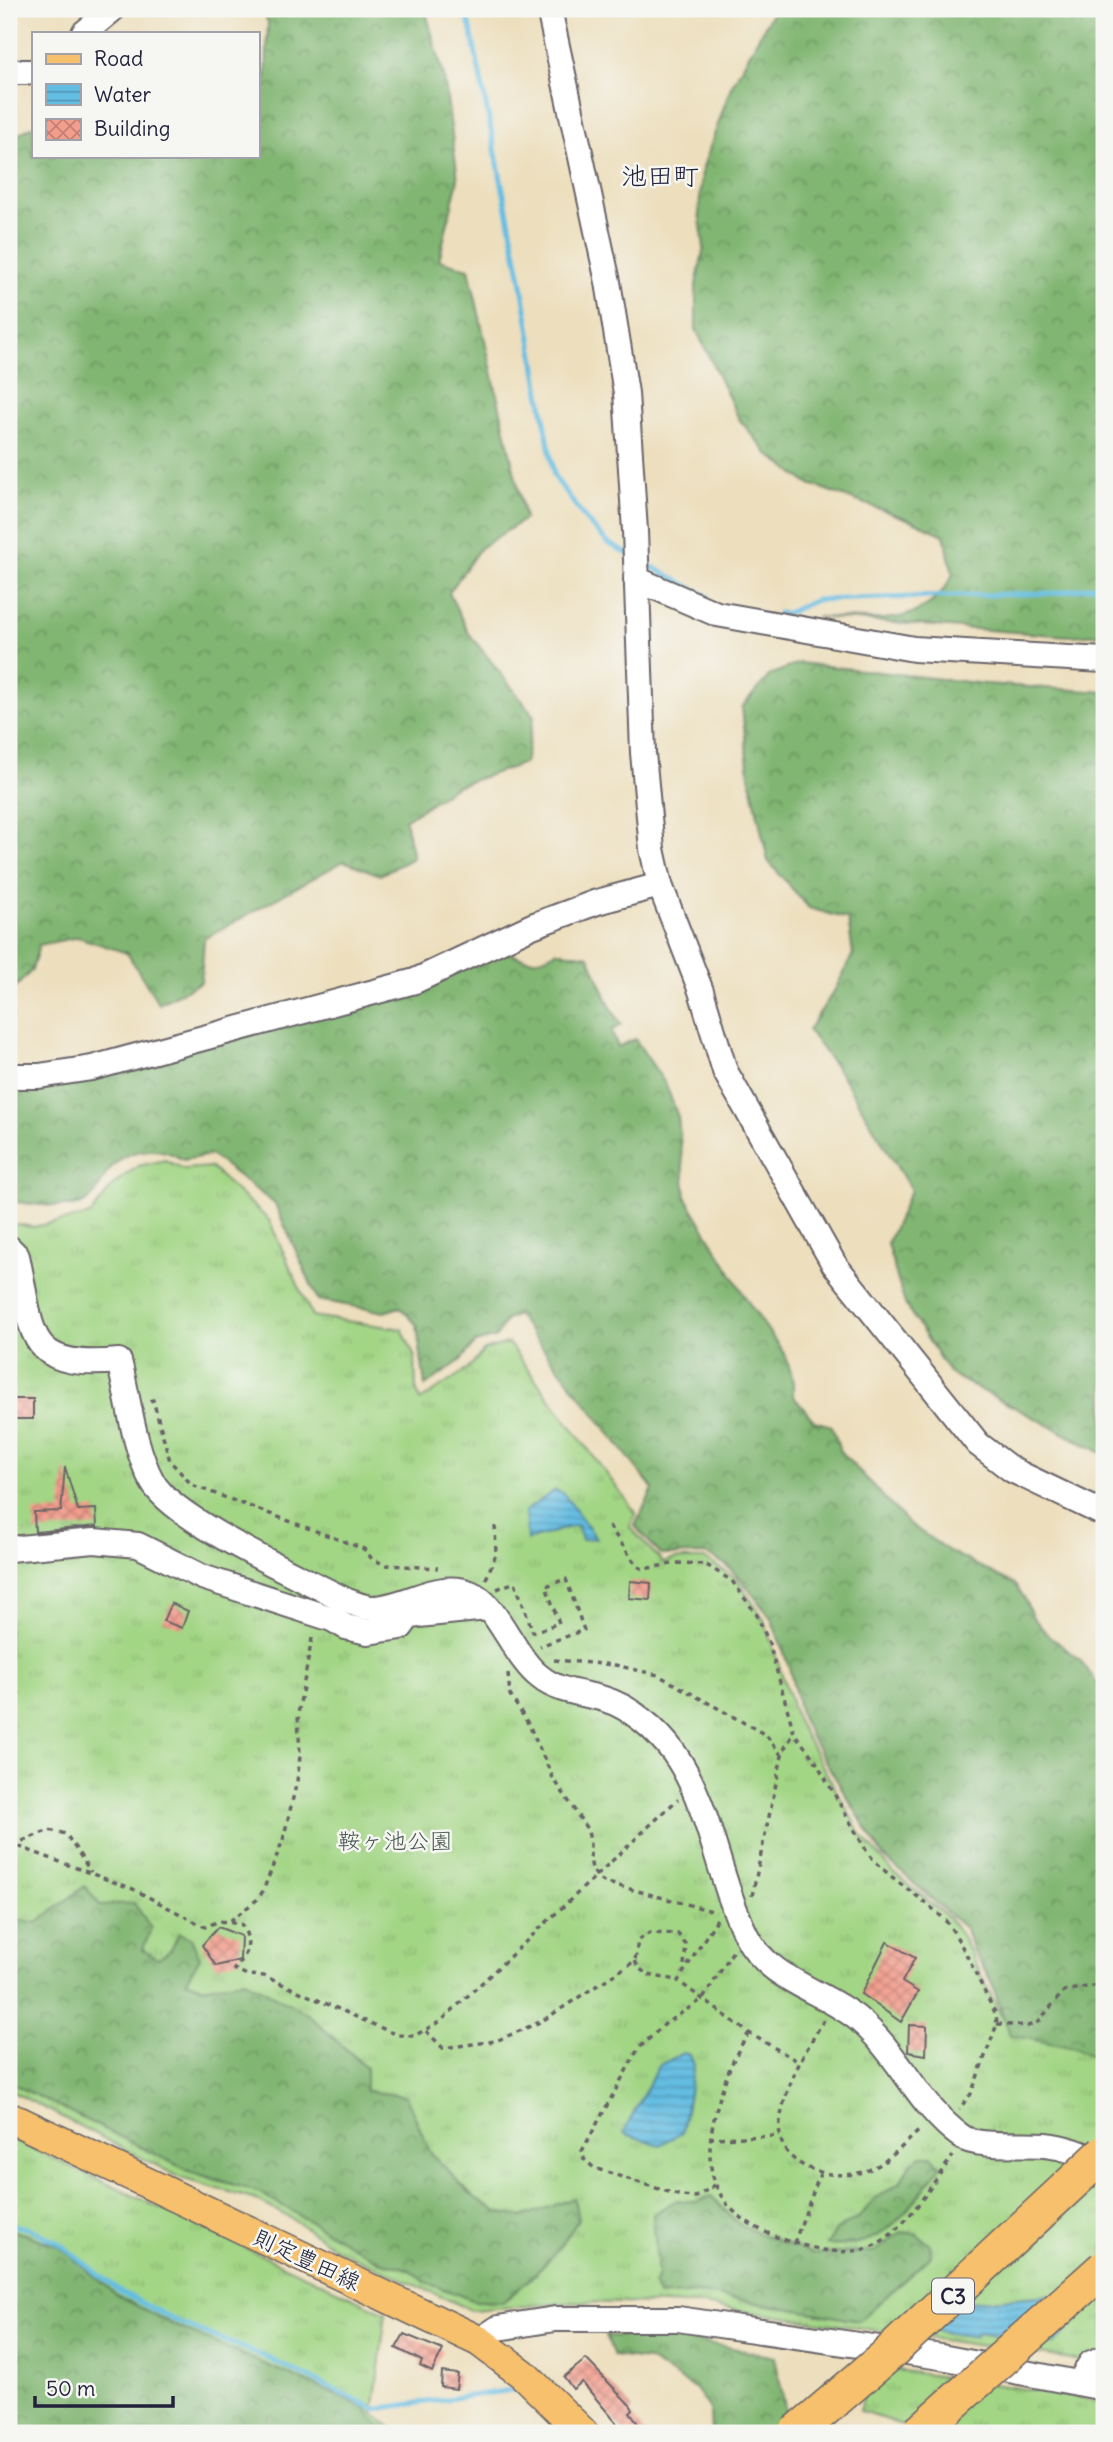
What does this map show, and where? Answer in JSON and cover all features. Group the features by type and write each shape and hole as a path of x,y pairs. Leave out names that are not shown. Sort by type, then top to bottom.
{"highway":[{"name":"C3","path":"796,2433 884,2358 1104,2153"},
{"path":"919,2433 1104,2268"}],"main road":[{"name":"則定豊田線","path":"9,2117 479,2341 523,2374 583,2433"}],"street":[{"path":"85,32 113,9"},
{"path":"549,9 619,341 626,393 643,754 652,849 660,885 701,991 724,1071 834,1264 978,1444 997,1460 1104,1514"},
{"path":"9,72 32,72"},
{"path":"636,575 717,614 914,649 1104,660"},
{"path":"9,1076 38,1076 92,1068 403,985 531,926 597,902 660,885"},
{"path":"13,1252 35,1340 47,1354 63,1359 119,1361 152,1481 168,1502 194,1520 359,1605 372,1608 454,1589 479,1599 522,1659 541,1679 573,1693 606,1699 628,1710 674,1754 691,1786 746,1936 786,1979 834,2003 877,2037 941,2121 965,2140 1046,2145 1083,2153 1104,2165"},
{"path":"9,1549 94,1541 138,1545 202,1577 368,1632 401,1627 409,1616 479,1599"},
{"path":"479,2341 498,2328 555,2319 678,2319 941,2357 1104,2388"},
{"path":"1079,2383 1091,2363 1104,2358"}],"path":[{"path":"131,1405 153,1400 170,1461 191,1485 364,1549 380,1563 446,1569"},
{"path":"479,1599 483,1584 494,1564 497,1542 495,1523"},
{"path":"609,1526 637,1566 643,1569 678,1563 705,1564 732,1581 757,1615 765,1634 794,1733 815,1760 877,1864 945,1920 996,2014 997,2024 971,2094 941,2121 869,2171 848,2176 820,2174 792,2157 780,2136 780,2122 799,2062 834,2003"},
{"path":"479,1599 514,1582 533,1632 559,1623 546,1586 566,1579 584,1630 522,1659 508,1674 510,1695 528,1725 552,1776 587,1829 590,1837 589,1861 595,1876 604,1882 713,1913 724,1909 678,1981"},
{"path":"11,1844 133,1889 205,1927 230,1921 258,1899 283,1840 297,1781 300,1756 298,1714 317,1614"},
{"path":"522,1659 539,1657 615,1665 658,1675 766,1735 782,1756"},
{"path":"737,1912 751,1901 782,1756 794,1733"},
{"path":"230,1921 241,1924 248,1938 247,1952 234,1969 238,1973 264,1976 397,2035 414,2035 441,2021 691,1786"},
{"path":"11,1844 49,1830 66,1833 92,1874"},
{"path":"687,1968 684,1965 686,1945 678,1934 672,1932 643,1935 636,1945 635,1961 640,1971 651,1977 678,1981 749,2033 799,2062"},
{"path":"715,2185 695,2197 681,2196 594,2168 584,2158 582,2151 638,2049 648,2036 703,1999 740,1940 746,1936"},
{"path":"426,2031 443,2048 496,2041 542,2021 635,1961"},
{"path":"997,2024 1028,2026 1038,2022 1064,1991 1104,1984"},
{"path":"749,2033 726,2071 709,2138 709,2169 715,2185 734,2212 745,2221 794,2243 824,2251 846,2252 875,2245 899,2226 965,2140"},
{"path":"709,2138 780,2136"},
{"path":"794,2243 820,2174"}],"green space":[{"path":"261,9 425,9 444,77 458,179 439,260 469,269 525,519 480,548 449,593 468,632 534,716 525,763 456,786 405,820 413,858 380,875 344,861 204,939 201,982 159,1004 127,953 78,937 39,945 32,970 9,994 9,139 32,127 32,158 259,158 259,83 266,77 268,22"},
{"path":"770,9 1104,9 1104,634 1068,636 816,617 876,619 895,618 912,613 928,605 941,593 953,574 944,535 807,483 768,454 739,419 696,329 696,285 704,247 699,212 702,170 731,87 771,15"},
{"path":"799,663 986,684 1104,692 1104,1454 950,1374 905,1304 887,1244 911,1190 843,1077 808,1030 836,988 853,954 848,919 809,908 768,861 749,774 742,707 770,675"},
{"path":"502,950 530,959 542,958 557,951 589,956 621,1025 611,1031 618,1047 635,1039 666,1085 678,1117 686,1198 749,1303 785,1355 793,1379 793,1396 814,1421 832,1426 840,1451 908,1523 949,1551 1014,1584 1024,1597 1032,1616 1046,1633 1081,1661 1100,1687 1104,1688 1104,2072 1100,2060 1075,2048 1010,2035 991,1981 972,1949 966,1929 883,1856 813,1741 801,1717 789,1667 771,1618 740,1578 724,1564 706,1554 661,1555 635,1526 653,1489 517,1315 506,1320 496,1337 475,1343 461,1360 425,1386 417,1325 400,1307 384,1312 318,1300 275,1204 211,1155 183,1160 153,1150 133,1153 114,1164 95,1193 84,1203 59,1206 9,1201 9,1082"},
{"name":"鞍ヶ池公園","path":"165,1160 184,1169 210,1167 269,1220 312,1316 402,1329 415,1357 416,1388 420,1401 469,1368 484,1350 508,1343 636,1513 630,1527 663,1563 676,1559 705,1559 737,1579 764,1620 797,1721 862,1836 893,1872 949,1918 961,1935 1002,2017 1027,2021 1104,1979 1104,2367 1066,2358 702,2305 580,2302 471,2310 336,2249 296,2221 256,2200 181,2178 9,2090 9,1223 33,1227 90,1215 115,1183 138,1166"},
{"path":"85,1886 100,1905 134,1903 151,1928 143,1950 158,1959 171,1950 179,1933 191,1938 200,1958 186,1981 203,1988 245,1980 305,2012 366,2067 366,2091 406,2096 430,2152 470,2194 497,2212 522,2217 574,2198 578,2220 562,2244 535,2274 503,2302 475,2301 427,2283 408,2269 379,2261 258,2192 191,2172 9,2082 9,1918 37,1923"},
{"path":"9,2138 386,2313 373,2413 398,2433 9,2433"},
{"path":"921,2156 932,2156 941,2166 894,2224 865,2241 848,2245 827,2245 836,2230 858,2218 877,2197 900,2183 909,2166"},
{"path":"711,2196 741,2226 812,2254 874,2252 901,2232 917,2234 930,2245 931,2256 859,2321 700,2293 658,2296 654,2286 658,2274 653,2214 677,2200 697,2202"},
{"path":"9,2229 59,2246 118,2296 178,2327 367,2408 371,2418 388,2433 9,2433"},
{"path":"670,2335 775,2357 790,2433 711,2433 710,2409 696,2389 648,2360 614,2356 606,2336"},
{"path":"870,2366 1079,2397 1104,2404 1104,2433 926,2433 860,2411"}],"water":[{"path":"555,1490 563,1493 596,1538 582,1540 577,1525 527,1540 525,1511"},
{"path":"683,2053 690,2055 694,2065 682,2132 660,2145 626,2134 624,2132 658,2066"},
{"path":"1049,2295 1075,2322 1054,2344 978,2332 975,2337 938,2331 938,2305"}],"building":[{"path":"9,1399 33,1399 33,1419 9,1419"},
{"path":"65,1467 78,1510 96,1509 97,1526 35,1532 34,1512 61,1511"},
{"path":"630,1581 651,1583 650,1600 629,1598"},
{"path":"171,1603 188,1611 182,1628 163,1621"},
{"path":"218,1927 241,1936 240,1960 216,1966 202,1945"},
{"path":"887,1942 915,1958 902,1982 918,1992 901,2022 861,1994"},
{"path":"909,2025 927,2026 926,2055 908,2052"},
{"path":"404,2334 443,2350 432,2372 420,2366 422,2361 396,2348"},
{"path":"586,2359 631,2406 633,2410 630,2413 645,2433 625,2433 582,2382 573,2389 564,2377"},
{"path":"442,2372 458,2374 456,2389 441,2387"}],"waterway":[{"path":"464,9 471,30 521,279 554,476 586,520 608,543 628,554"},
{"path":"643,562 708,597"},
{"path":"779,613 785,614 816,600 1057,593 1104,584"},
{"path":"9,2224 31,2229 60,2244 121,2292 180,2323 263,2356 375,2409 520,2389"}],"district":[{"name":"池田町","path":"660,175"}]}
